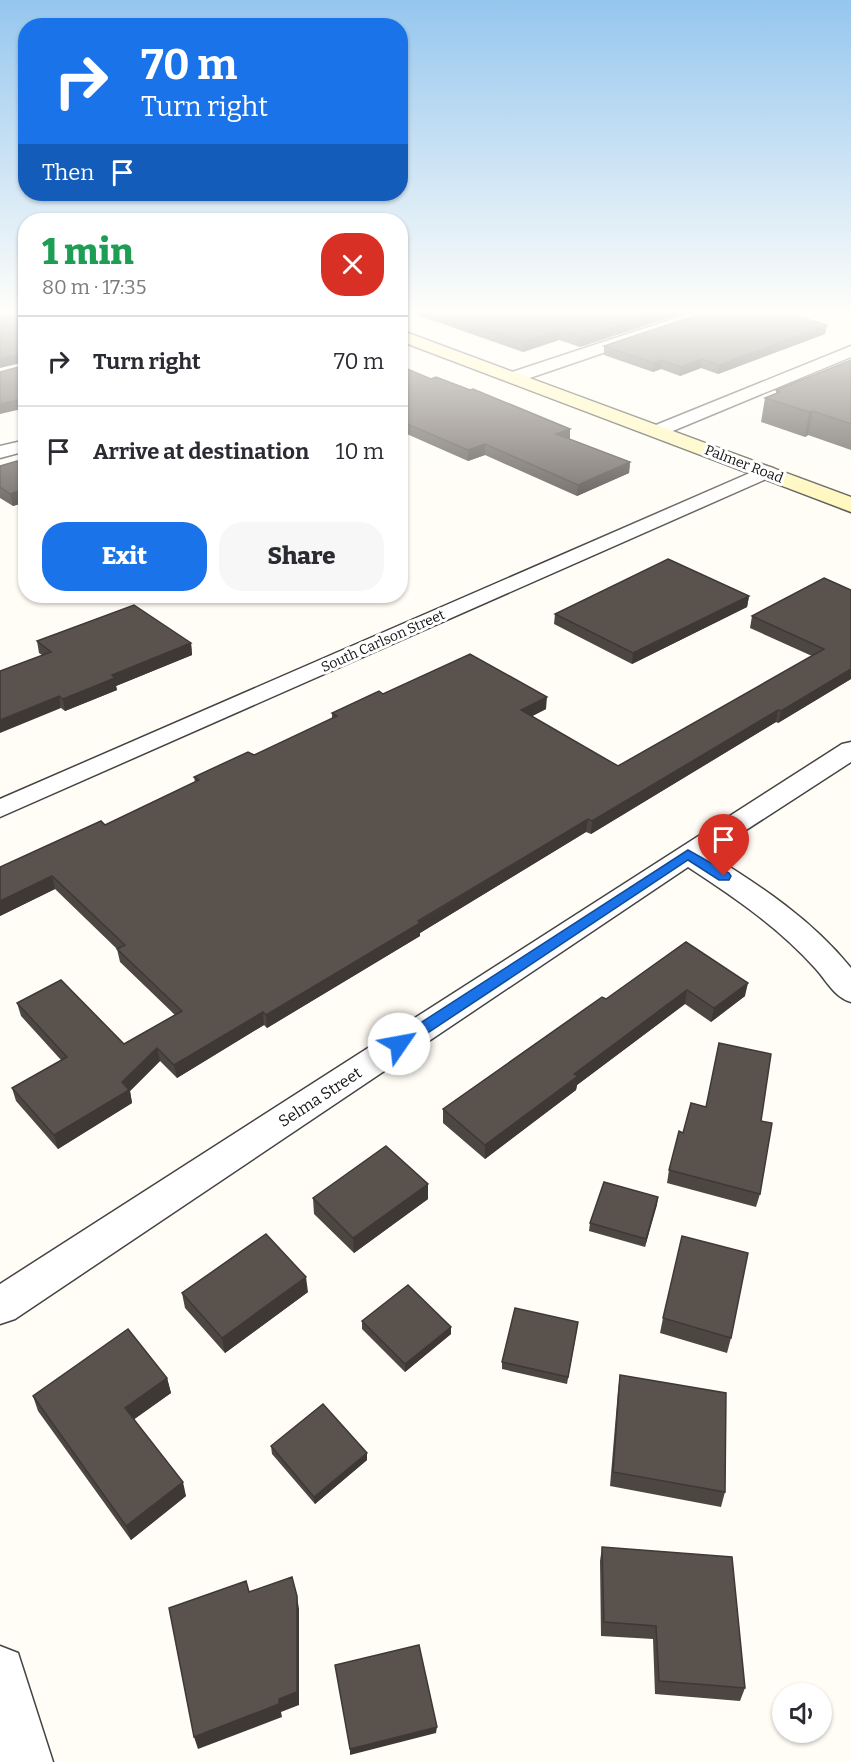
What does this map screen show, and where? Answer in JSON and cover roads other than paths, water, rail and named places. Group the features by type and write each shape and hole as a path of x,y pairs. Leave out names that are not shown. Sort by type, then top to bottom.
{"street":[{"name":"Palmer Road","path":"555,392 851,505"},
{"path":"657,431 751,392"},
{"path":"0,452 18,447"},
{"name":"South Carlson Street","path":"0,809 766,472"},
{"name":"Selma Street","path":"0,1306 688,854 851,750"},
{"path":"688,854 782,916 833,966 851,990"},
{"path":"0,1671 26,1762"}]}
